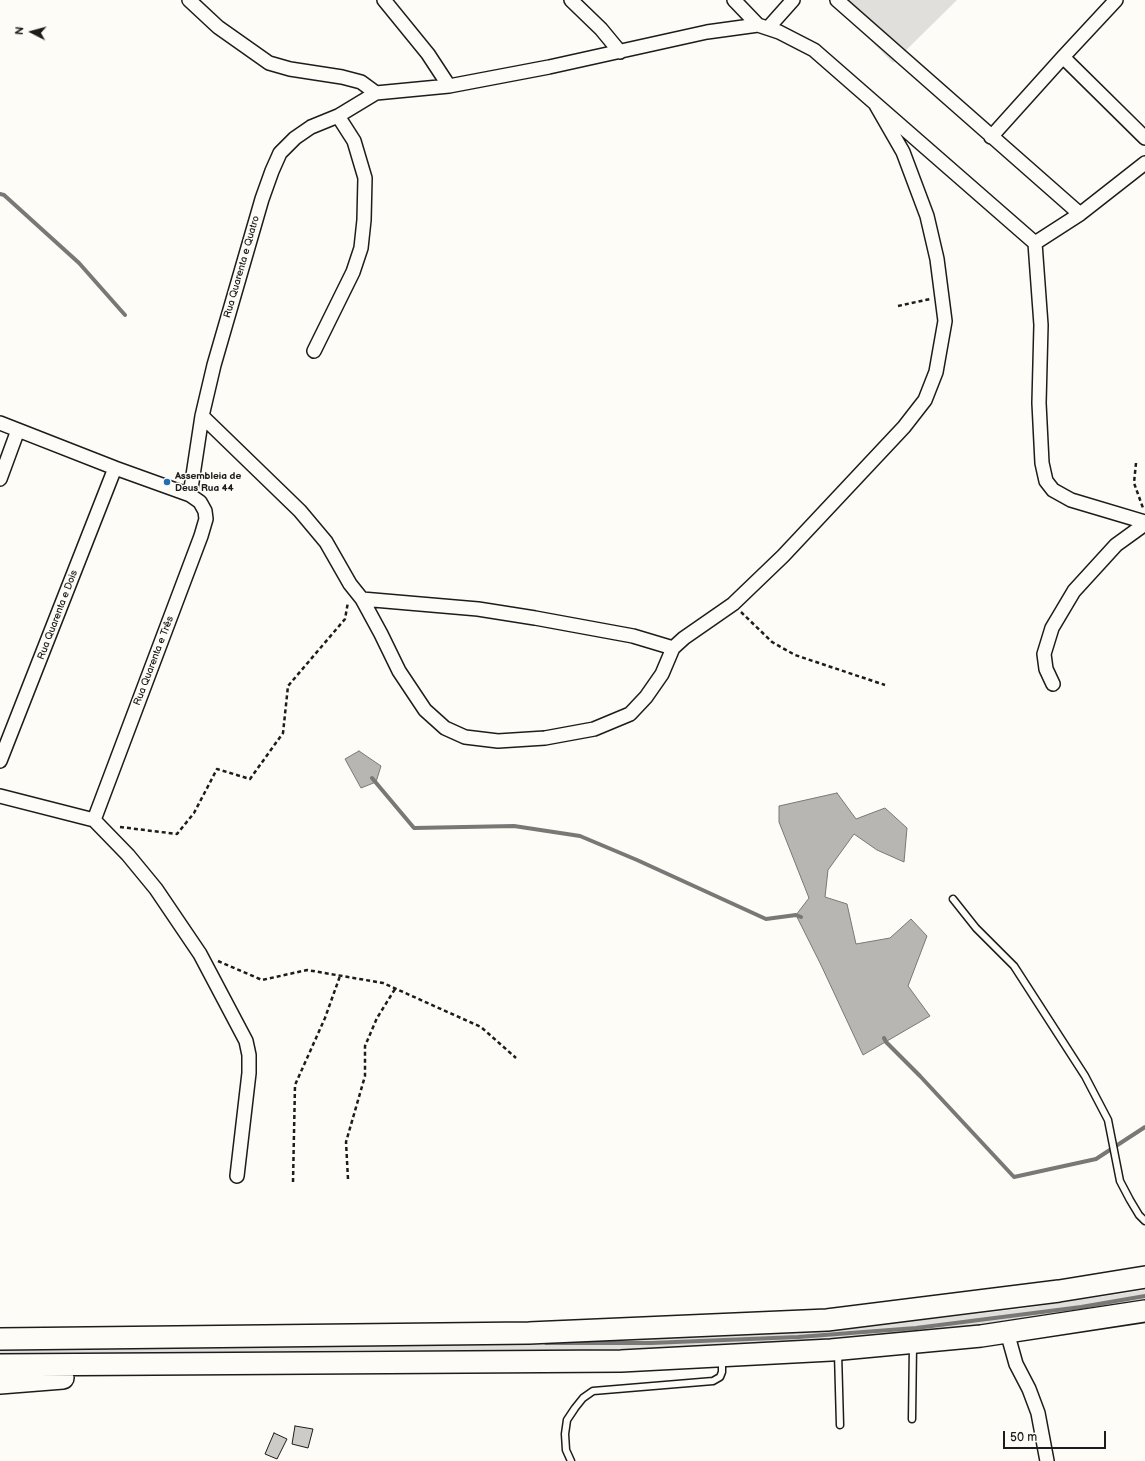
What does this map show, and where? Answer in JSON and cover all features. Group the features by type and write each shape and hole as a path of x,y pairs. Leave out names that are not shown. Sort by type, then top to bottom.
{"highway":[{"path":"0,1339 529,1333 826,1320 1059,1291 1145,1277"},
{"path":"0,1365 621,1361 838,1349 981,1336 1145,1311"},
{"path":"0,1383 311,1363"}],"street":[{"path":"189,0 218,26 269,64 290,69 342,77 361,82 376,93 449,86 620,52 706,32 763,26 793,0"},
{"path":"384,0 428,54 449,86"},
{"path":"571,0 601,29 620,52"},
{"path":"734,0 763,26 779,32 814,50 1035,243 1041,325 1039,403 1042,462 1046,482 1053,490 1071,500 1145,523"},
{"path":"837,0 1080,214"},
{"path":"991,137 1116,0"},
{"path":"1063,57 1145,138"},
{"name":"Rua Quarenta e Quatro","path":"190,495 202,416 214,365 262,199 280,153 295,138 312,127 338,116 376,93"},
{"path":"202,416 300,511 326,542 350,584 362,599 399,671 425,710 444,728 465,737 498,740 545,738 594,729 630,714 646,697 662,674 673,648 684,638 733,604 783,556 904,427 925,400 936,372 945,321 943,296 937,259 927,216 903,152 876,105"},
{"path":"314,351 353,272 361,248 364,220 365,178 354,141 338,116"},
{"path":"1035,243 1080,214 1145,163"},
{"path":"0,423 115,468 190,495"},
{"path":"0,479 18,430"},
{"name":"Rua Quarenta e Dois","path":"0,761 115,468"},
{"name":"Rua Quarenta e Três","path":"94,820 201,536 206,519 205,511 200,502 190,495"},
{"path":"1053,684 1046,670 1044,654 1052,628 1074,591 1084,579 1116,545 1145,523"},
{"path":"362,599 478,609 633,636 673,648"},
{"path":"0,796 94,820 128,855 156,888 200,954 246,1041 249,1055 249,1073 237,1176"},
{"path":"1006,1332 1016,1364 1029,1390 1038,1413 1047,1461"}],"lane":[{"path":"953,898 976,928 1014,966 1085,1076 1108,1120 1120,1181 1139,1215 1145,1221"},
{"path":"912,1419 913,1342"},
{"path":"838,1349 840,1425"},
{"path":"570,1461 566,1450 565,1434 568,1420 583,1398 593,1392 717,1380 722,1372 722,1355"}],"path":[{"path":"898,306 943,296"},
{"path":"1136,463 1134,483 1145,515"},
{"path":"94,820 115,826 177,834 194,813 217,769 250,779 284,733 288,686 346,619 350,584"},
{"path":"733,604 772,642 796,656 884,685"},
{"path":"200,954 262,980 307,970 383,983 481,1027 516,1058"},
{"path":"293,1182 295,1085 325,1018 340,975"},
{"path":"348,1179 346,1142 365,1076 365,1046 377,1018 395,989"}],"shaded area":[{"path":"831,0 957,0 893,63"},
{"path":"359,751 381,766 376,782 361,788 345,759"},
{"path":"837,793 856,819 885,808 907,828 904,862 877,850 854,834 828,870 825,897 847,904 856,944 890,938 911,919 927,936 908,986 930,1016 863,1055 796,915 809,898 779,822 779,806"},
{"path":"1145,1290 1145,1302 1016,1324 891,1337 690,1347 577,1350 356,1350 0,1356 0,1342 803,1330 904,1322 1019,1309"}],"building":[{"path":"295,1426 313,1429 308,1448 292,1444"},
{"path":"274,1433 287,1439 277,1459 265,1454"}],"waterway":[{"path":"0,194 4,195 79,263 125,315"},
{"path":"372,778 414,828 514,826 580,836 637,860 766,919 796,915 801,917"},
{"path":"884,1038 886,1042 920,1076 1014,1177 1096,1159 1145,1127"},
{"path":"546,1343 651,1343 798,1337 916,1328 1081,1307 1145,1296"}],"place":[{"name":"Assembleia de Deus Rua 44","path":"167,482"}]}
